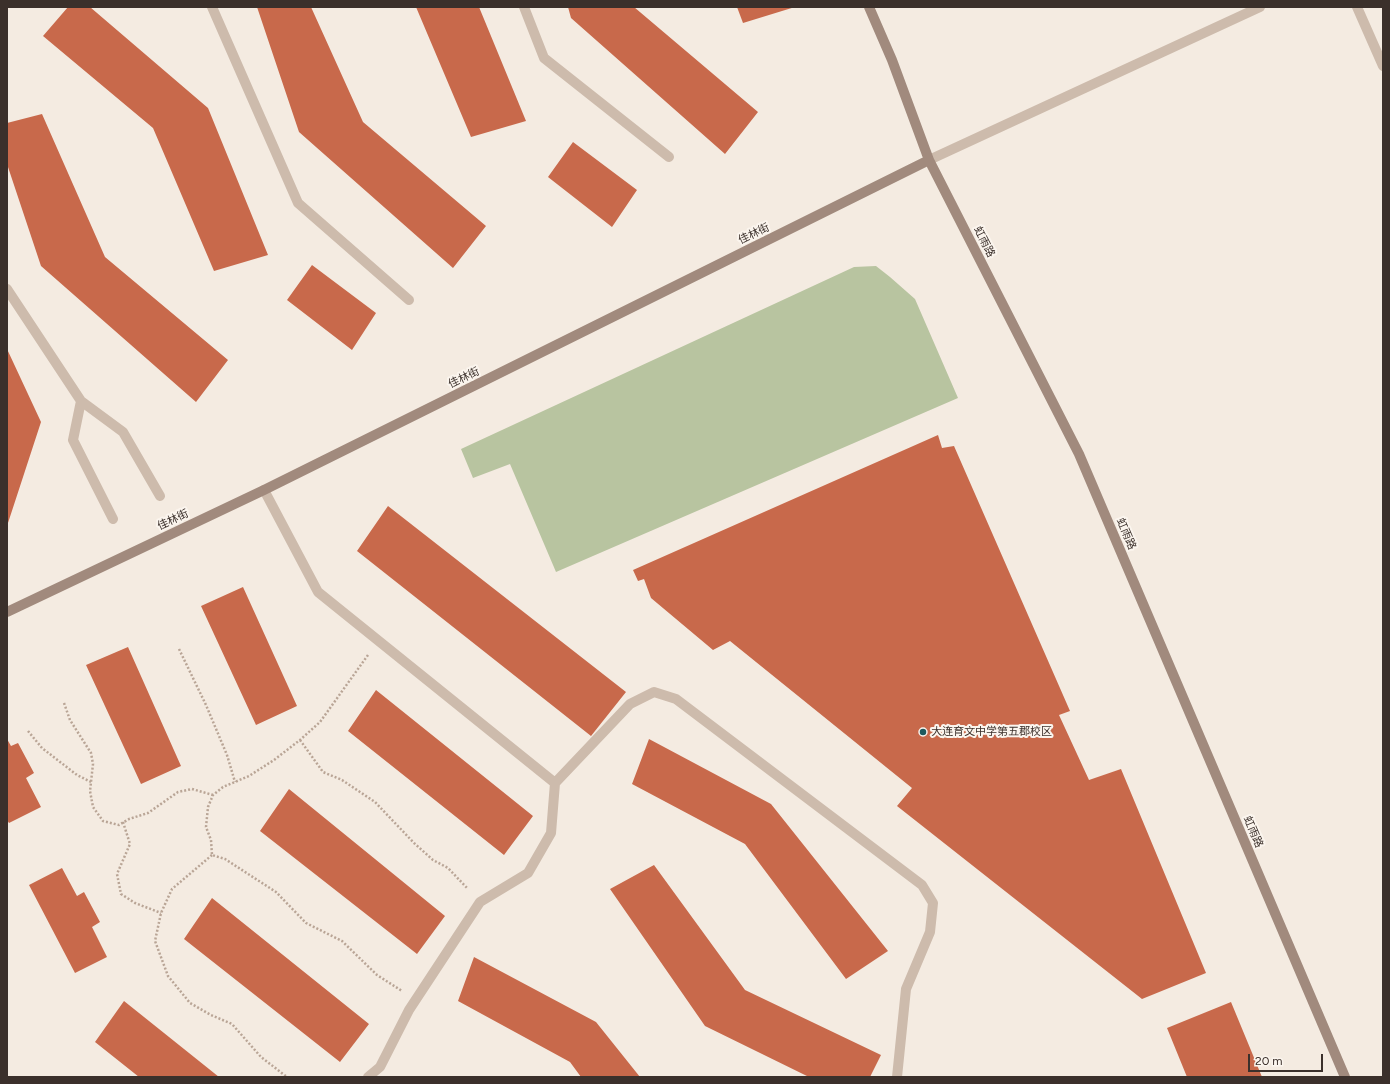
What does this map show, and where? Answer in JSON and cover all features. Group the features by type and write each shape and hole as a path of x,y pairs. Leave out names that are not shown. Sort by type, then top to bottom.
{"street":[{"path":"212,7 298,203 409,300"},
{"path":"524,7 544,58 669,157"},
{"name":"虹雨路","path":"869,7 892,60 929,160 1079,454 1345,1077"},
{"path":"929,160 1260,7"},
{"path":"1357,7 1383,66"},
{"name":"佳林街","path":"7,612 264,490 929,160"},
{"path":"7,289 81,401 123,432 160,496"},
{"path":"81,401 73,440 113,519"},
{"path":"264,490 318,592 555,783"},
{"path":"368,1077 380,1067 409,1010 480,902 528,873 552,833 555,783 630,704 654,692 676,699 922,885 933,903 930,932 906,989 897,1077"}],"path":[{"path":"212,855 211,840 206,827 208,807 213,795 267,764 300,740 320,722 378,640"},
{"path":"179,649 206,706 227,756 235,782"},
{"path":"64,703 70,720 91,753 93,764 90,791 93,807 103,821 119,825 129,819 148,813 178,792 192,789 213,795"},
{"path":"28,731 42,748 77,775 91,782"},
{"path":"300,740 323,772 342,780 375,802 414,843 433,860 448,868 480,902"},
{"path":"123,822 130,844 118,874 121,894 135,903 161,913"},
{"path":"212,855 172,888 161,913 155,941 168,976 190,1003 211,1015 232,1024 260,1057 287,1077"},
{"path":"212,855 225,859 276,892 306,923 342,941 377,975 416,999"}],"green space":[{"path":"876,266 915,299 958,398 556,572 510,464 473,478 461,449 854,267"}],"building":[{"path":"68,7 90,7 208,108 268,255 214,271 153,128 43,36"},
{"path":"257,7 311,7 363,122 486,226 453,268 299,132"},
{"path":"416,7 479,7 526,121 471,137"},
{"path":"568,7 634,7 758,112 725,154 571,18"},
{"path":"737,7 795,7 743,23"},
{"path":"42,114 105,257 228,360 196,402 41,266 7,164 7,123"},
{"path":"573,142 637,190 612,227 548,177"},
{"path":"312,265 376,313 352,350 287,300"},
{"path":"7,349 41,422 7,526"},
{"path":"938,435 942,448 954,446 1070,711 1059,715 1089,780 1121,769 1206,973 1142,999 897,806 912,788 730,641 713,650 651,598 644,579 638,581 633,570"},
{"path":"388,506 626,692 591,736 357,551"},
{"path":"243,587 297,706 256,725 201,606"},
{"path":"128,647 181,766 141,784 86,665"},
{"path":"376,690 533,816 504,855 348,731"},
{"path":"7,739 11,746 18,743 34,773 26,778 41,807 9,823 7,820"},
{"path":"649,739 771,804 888,951 846,979 745,844 632,784"},
{"path":"289,789 445,916 417,954 260,831"},
{"path":"654,865 745,990 881,1055 870,1077 809,1077 705,1026 610,889"},
{"path":"62,868 77,896 84,892 100,922 92,927 107,957 75,973 29,885"},
{"path":"212,898 369,1024 340,1062 184,939"},
{"path":"474,957 596,1022 640,1077 581,1077 570,1062 458,1001"},
{"path":"124,1001 219,1077 139,1077 95,1042"},
{"path":"1231,1002 1262,1077 1187,1077 1167,1028"}],"place":[{"name":"大连育文中学第五郡校区","path":"923,732"}]}
